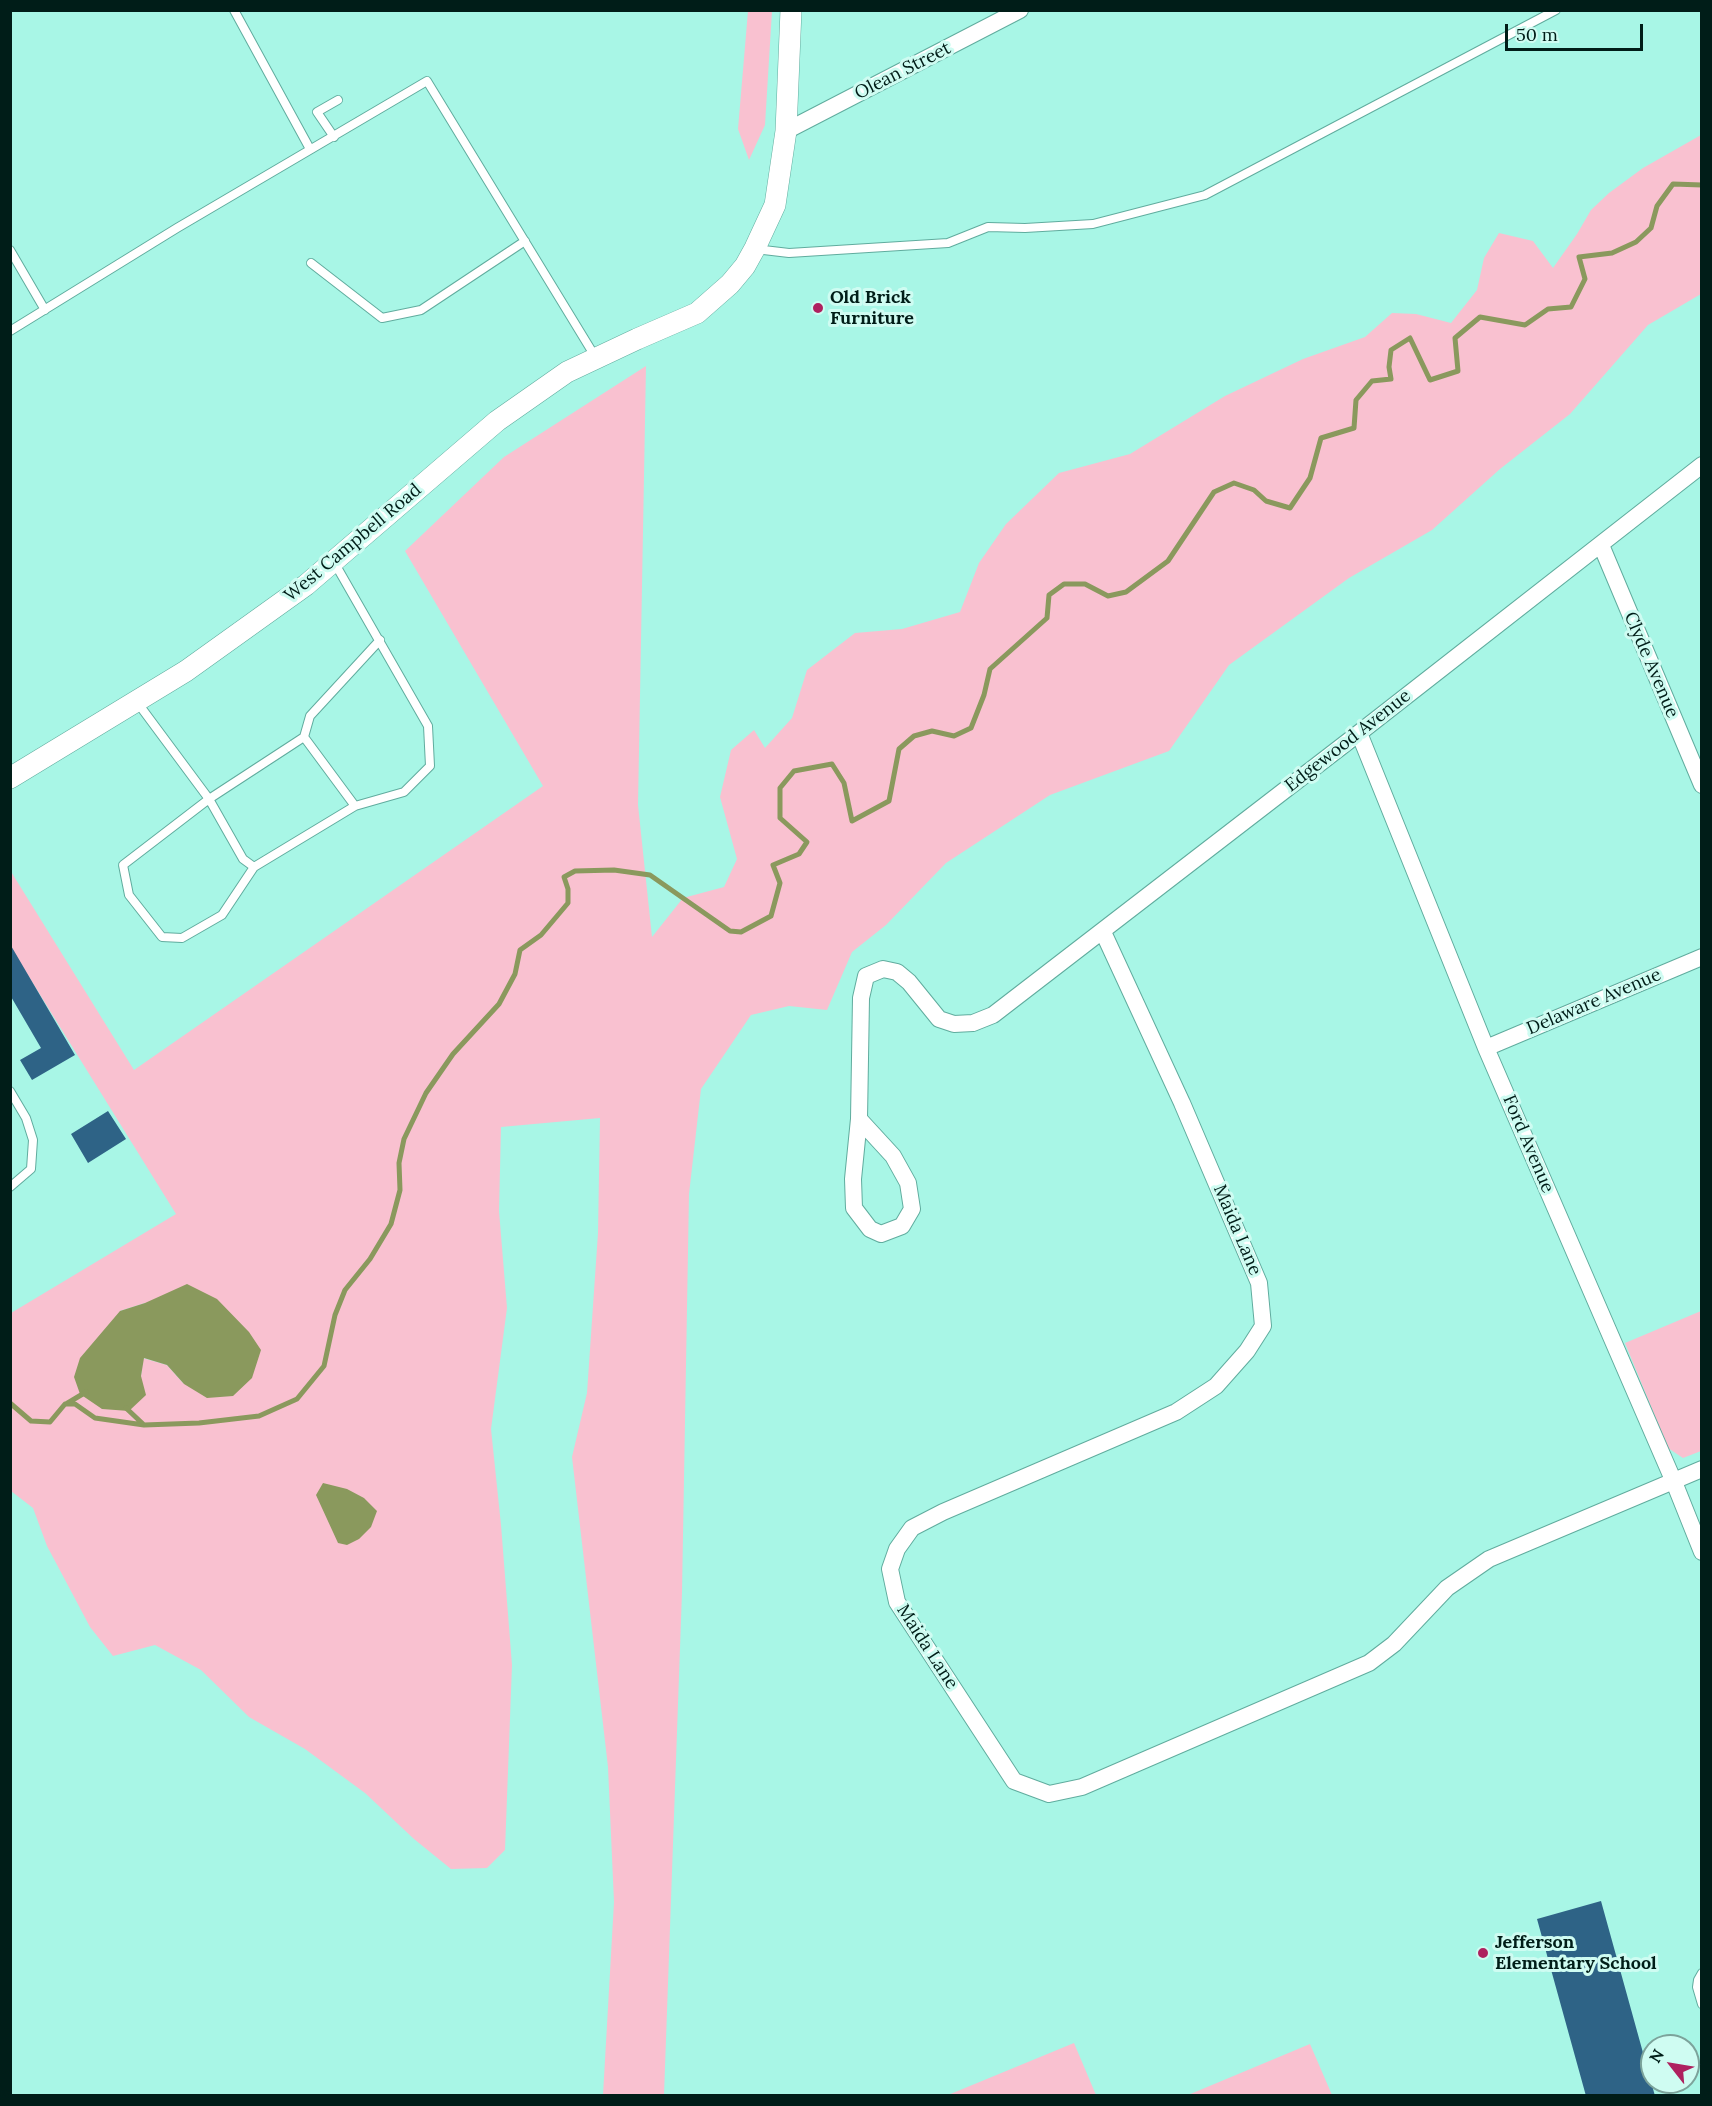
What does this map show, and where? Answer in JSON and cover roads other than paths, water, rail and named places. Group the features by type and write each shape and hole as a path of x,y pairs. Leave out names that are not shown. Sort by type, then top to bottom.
{"street":[{"name":"West Campbell Road","path":"10,778 186,672 306,585 497,421 567,372 697,314 730,284 755,249 775,205 786,131 791,10"},
{"name":"Olean Street","path":"786,131 1020,10"},
{"name":"Edgewood Avenue","path":"859,1119 861,998 866,976 883,969 897,972 909,982 939,1019 954,1024 973,1023 993,1015 1103,932 1701,465"},
{"name":"Clyde Avenue","path":"1601,545 1701,785"},
{"name":"Ford Avenue","path":"1359,733 1486,1048 1674,1482 1701,1552"},
{"name":"Maida Lane","path":"1103,932 1182,1103 1259,1283 1263,1326 1247,1351 1216,1386 1176,1412 943,1512 912,1528 897,1549 890,1569 897,1602 1014,1780 1049,1794 1082,1787 1369,1663 1394,1644 1447,1588 1489,1559 1701,1469"},
{"name":"Delaware Avenue","path":"1486,1048 1701,957"},
{"path":"859,1119 892,1156 908,1184 912,1209 902,1226 881,1234 870,1229 854,1208 853,1179 859,1119"}],"lane":[{"path":"234,10 310,149"},
{"path":"755,249 789,253 948,243 988,227 1025,228 1093,224 1205,195 1556,10"},
{"path":"10,332 310,149 427,81 596,358"},
{"path":"334,137 317,112 338,100"},
{"path":"311,263 382,318 422,310 525,242"},
{"path":"10,250 45,310"},
{"path":"333,561 380,640 428,726 430,766 404,792 355,806 254,867 222,915 182,938 162,937 129,894 123,865 209,799 304,737 310,716 380,640"},
{"path":"137,701 209,799 243,859 254,867"},
{"path":"304,737 355,806"},
{"path":"10,1091 26,1118 33,1140 31,1169 10,1187"},
{"path":"1701,1972 1697,1988 1701,2004"}],"waterway":[{"path":"10,1403 31,1421 50,1422 65,1404 75,1404 95,1418 144,1425 199,1423 259,1416 297,1399 324,1366 335,1315 345,1290 370,1259 391,1224 400,1190 399,1163 404,1139 426,1093 453,1054 499,1004 515,974 520,950 541,935 568,903 568,889 564,877 575,871 614,870 650,875 730,931 741,932 771,916 780,883 773,865 799,854 807,842 780,818 780,788 794,771 832,764 844,783 852,821 889,801 899,749 914,736 932,731 954,736 971,728 984,695 990,669 1047,618 1049,595 1064,584 1085,584 1108,596 1126,592 1168,561 1214,492 1234,483 1254,490 1266,501 1290,508 1310,478 1321,438 1354,428 1356,400 1372,381 1391,379 1389,367 1391,350 1410,338 1430,380 1458,371 1455,338 1480,317 1525,325 1548,309 1571,307 1585,279 1579,257 1612,253 1636,242 1651,228 1657,206 1673,184 1702,185"},
{"path":"66,1404 86,1392"},
{"path":"126,1408 143,1424"}],"place":[{"name":"Old Brick Furniture","path":"818,308"},
{"name":"Jefferson Elementary School","path":"1483,1953"}]}
